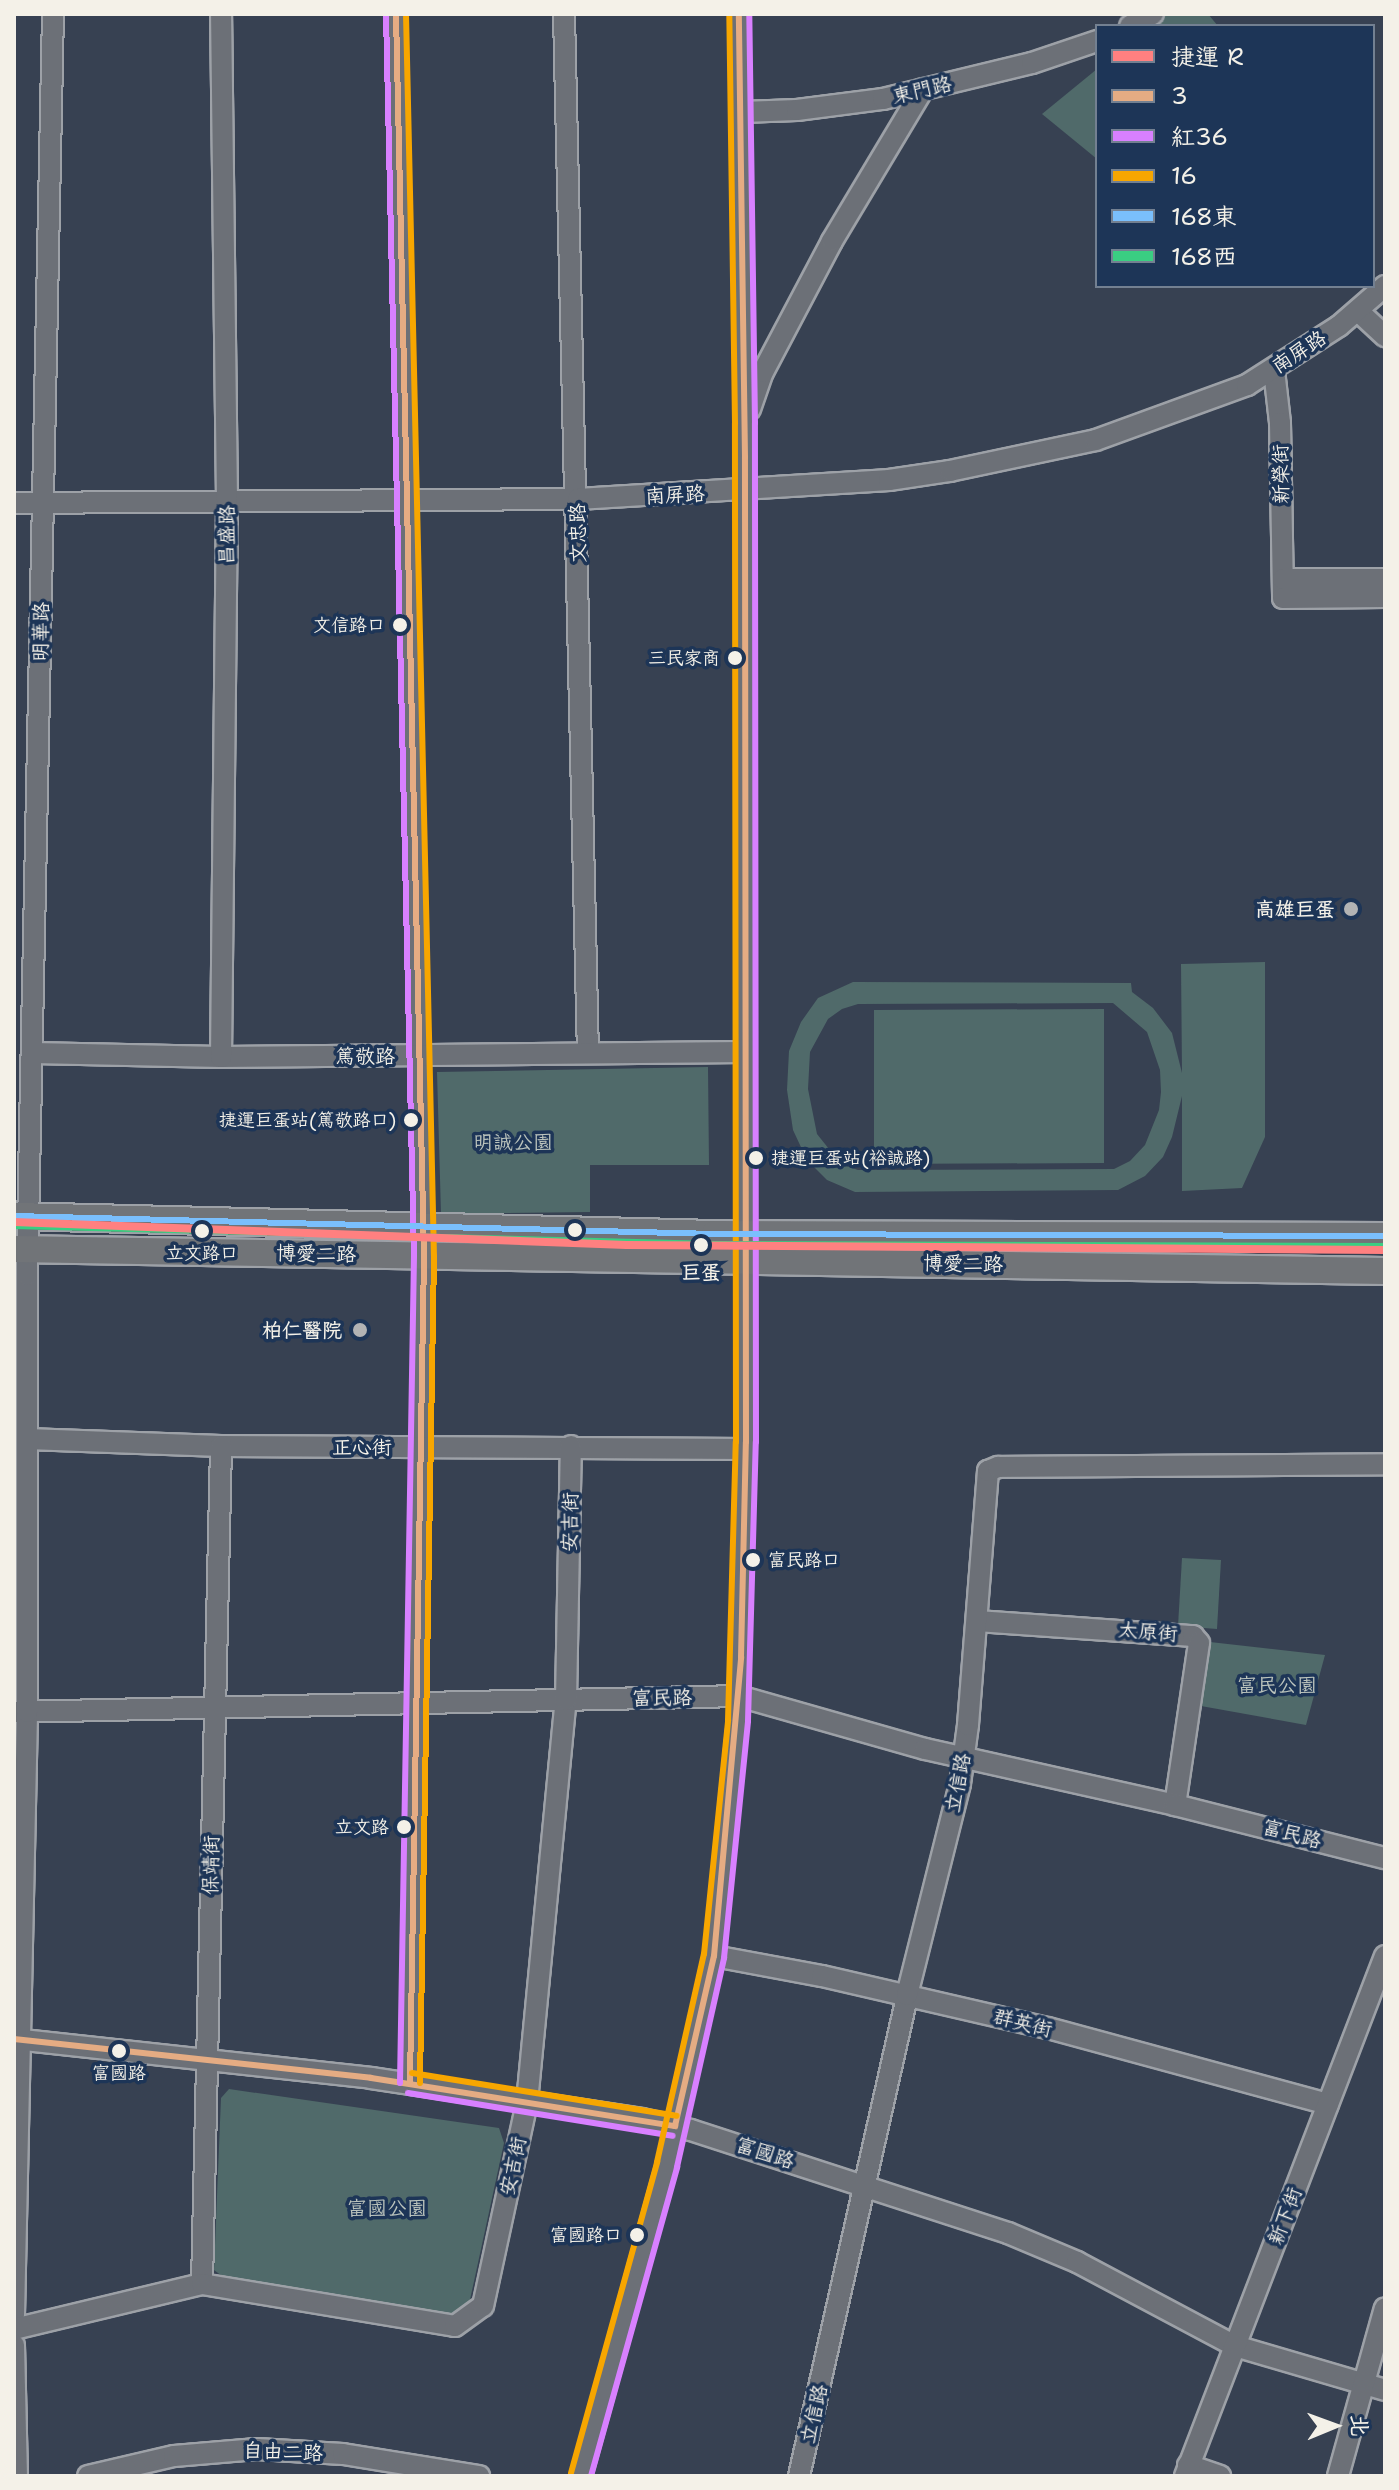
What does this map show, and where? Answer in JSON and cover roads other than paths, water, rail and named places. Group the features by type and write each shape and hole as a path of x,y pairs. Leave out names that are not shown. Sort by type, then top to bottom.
{"main road":[{"name":"博愛二路","path":"22,1216 745,1234 1385,1236"},
{"name":"博愛二路","path":"22,1249 1385,1271"}],"street":[{"name":"明華路","path":"14,2315 20,1712 27,1439 22,1216 33,1053 53,14"},
{"name":"昌盛路","path":"221,14 227,500 221,1057"},
{"path":"396,14 424,1228 410,2083"},
{"name":"文忠路","path":"564,14 578,499 588,1052"},
{"path":"581,2476 675,2126 714,1956 739,1696 746,1449 745,423 739,14"},
{"path":"1134,24 1153,14"},
{"name":"東門路","path":"742,112 797,110 883,99 1032,63 1095,42"},
{"path":"745,423 763,372 832,241 923,89"},
{"name":"南屏路","path":"14,503 578,499 745,490 919,475 1096,440 1212,400 1274,370 1358,311 1385,286"},
{"path":"1358,311 1385,336"},
{"name":"新榮街","path":"1274,370 1280,423 1283,588"},
{"path":"1283,588 1385,579"},
{"path":"1283,588 1385,597"},
{"name":"篤敬路","path":"33,1053 221,1057 745,1052"},
{"name":"正心街","path":"27,1439 221,1446 746,1449"},
{"name":"保靖街","path":"202,2284 221,1446"},
{"name":"安吉街","path":"14,2329 202,2284 455,2326 472,2317 483,2306 527,2102 566,1700 571,1446"},
{"name":"立信路","path":"799,2476 863,2184 964,1757 988,1471 998,1467 1385,1464"},
{"name":"太原街","path":"977,1621 1193,1636 1199,1643 1175,1805"},
{"name":"富民路","path":"20,1712 739,1696 964,1757 1175,1805 1385,1858"},
{"name":"群英街","path":"714,1956 907,1995 1048,2028 1328,2104"},
{"name":"新下街","path":"1187,2471 1385,1956"},
{"name":"富國路","path":"17,2039 410,2083 675,2126 1008,2233 1077,2262 1235,2346 1385,2390"},
{"path":"1338,2476 1385,2308"},
{"path":"14,2345 17,2476"},
{"name":"自由二路","path":"88,2476 174,2456 257,2449 343,2454 479,2476"},
{"path":"1187,2471 1220,2476"}],"metro line":[{"name":"R","path":"14,1222 627,1245 1385,1250"}],"place":[{"name":"文信路口","path":"400,625"},
{"name":"三民家商","path":"735,658"},
{"name":"高雄巨蛋","path":"1351,909"},
{"name":"捷運巨蛋站(篤敬路口)","path":"411,1120"},
{"name":"捷運巨蛋站(裕誠路)","path":"756,1158"},
{"name":"立文路口","path":"202,1231"},
{"name":"巨蛋","path":"701,1245"},
{"name":"柏仁醫院","path":"360,1330"},
{"name":"富民路口","path":"753,1560"},
{"name":"立文路","path":"404,1827"},
{"name":"富國路","path":"119,2051"},
{"name":"富國路口","path":"637,2235"}],"park label":[{"name":"明誠公園","path":"513,1142"},
{"name":"富民公園","path":"1277,1685"},
{"name":"富國公園","path":"387,2208"}]}
